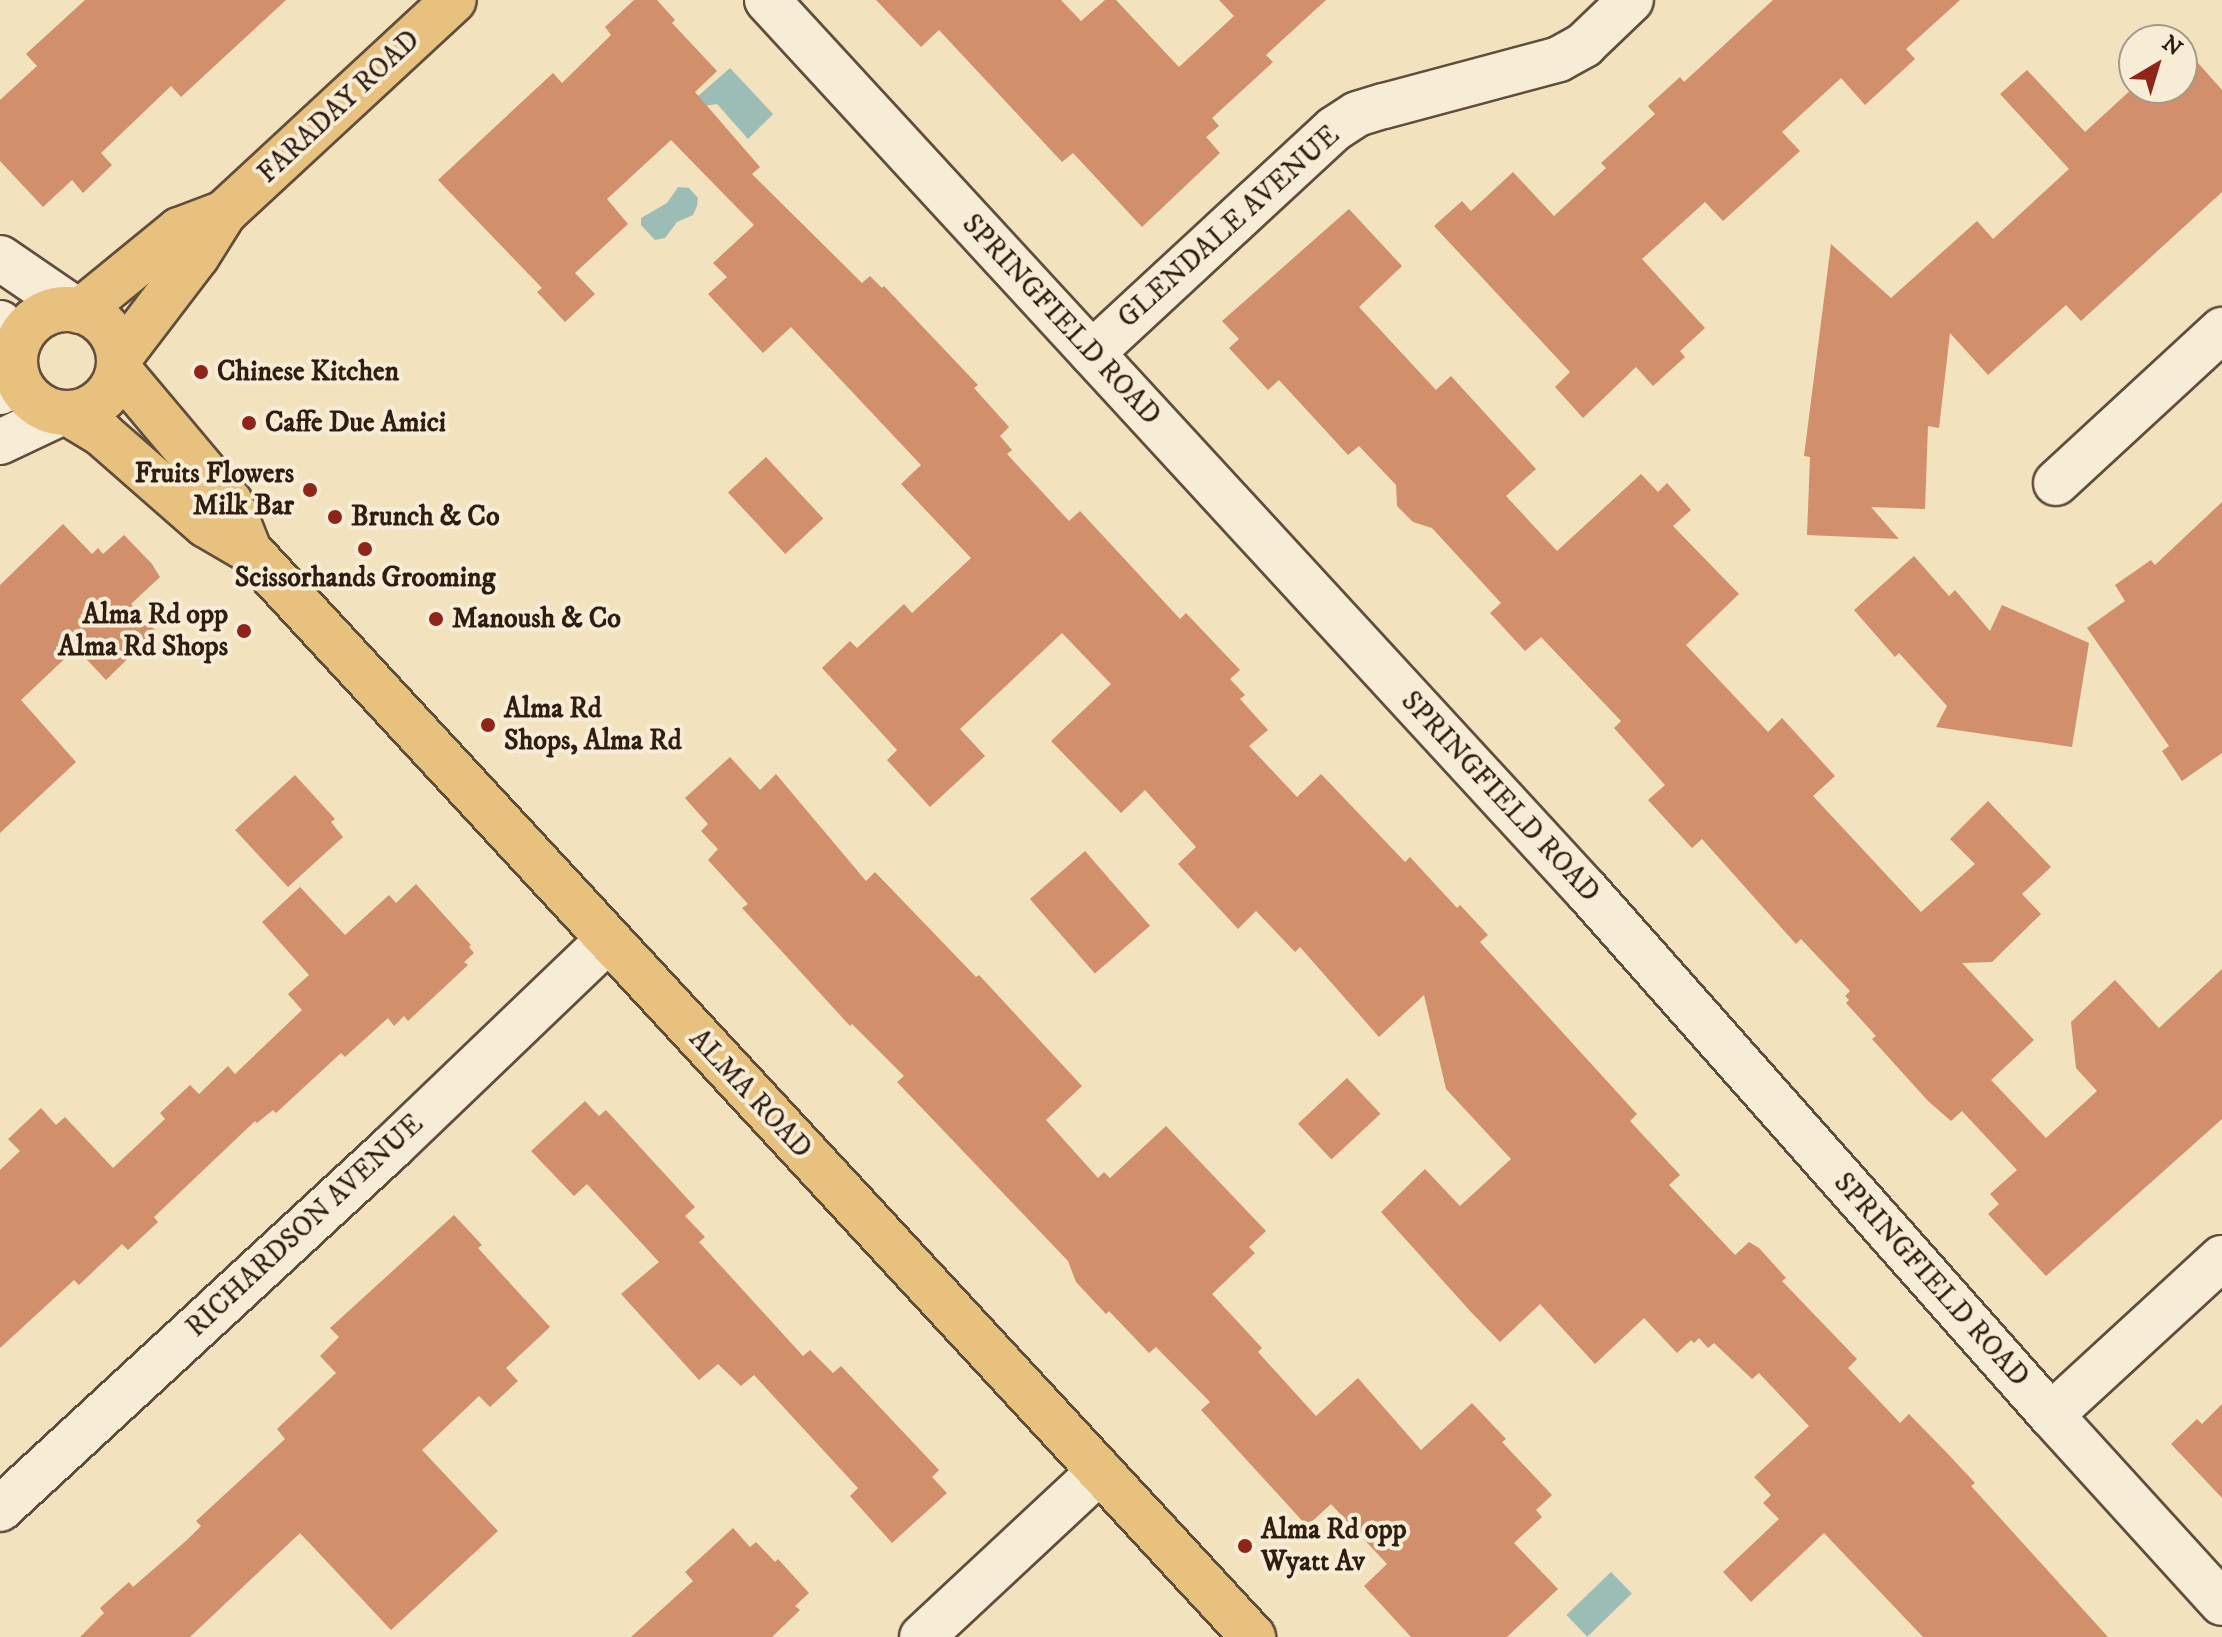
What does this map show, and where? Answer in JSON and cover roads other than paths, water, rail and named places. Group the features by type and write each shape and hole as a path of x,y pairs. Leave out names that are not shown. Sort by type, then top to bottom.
{"main road":[{"name":"FARADAY ROAD","path":"119,363 197,256 224,213 454,0"},
{"name":"FARADAY ROAD","path":"77,310 179,230 224,213"},
{"path":"56,309 77,310 102,322 111,332 119,363 109,392 101,402 64,414 41,407 27,395 7,358 34,320 56,309"},
{"name":"ALMA ROAD","path":"119,363 230,502 249,550"},
{"name":"ALMA ROAD","path":"64,414 102,434 206,525 249,550 1253,1637"}],"street":[{"name":"SPRINGFIELD ROAD","path":"767,0 1587,891 2051,1415 2222,1603"},
{"name":"GLENDALE AVENUE","path":"1092,353 1334,129 1357,114 1559,59 1584,45 1631,0"},
{"path":"0,258 77,310"},
{"path":"2056,483 2222,330"},
{"path":"0,442 64,414"},
{"name":"RICHARDSON AVENUE","path":"0,1509 392,1147 608,940"},
{"path":"2051,1415 2222,1258"},
{"path":"922,1637 1100,1471"}],"water":[{"path":"730,68 773,114 748,139 717,104 704,106 697,97"},
{"path":"678,187 689,188 698,198 697,206 693,215 677,222 665,238 655,240 641,225 641,218 667,203"},
{"path":"1611,1572 1632,1594 1587,1637 1566,1615"}],"place":[{"name":"Chinese Kitchen","path":"201,372"},
{"name":"Caffe Due Amici","path":"249,423"},
{"name":"Fruits Flowers Milk Bar","path":"310,490"},
{"name":"Brunch & Co","path":"335,517"},
{"name":"Scissorhands Grooming","path":"365,549"},
{"name":"Manoush & Co","path":"436,619"},
{"name":"Alma Rd opp Alma Rd Shops","path":"244,631"},
{"name":"Alma Rd Shops, Alma Rd","path":"488,725"},
{"name":"Alma Rd opp Wyatt Av","path":"1245,1546"}]}
